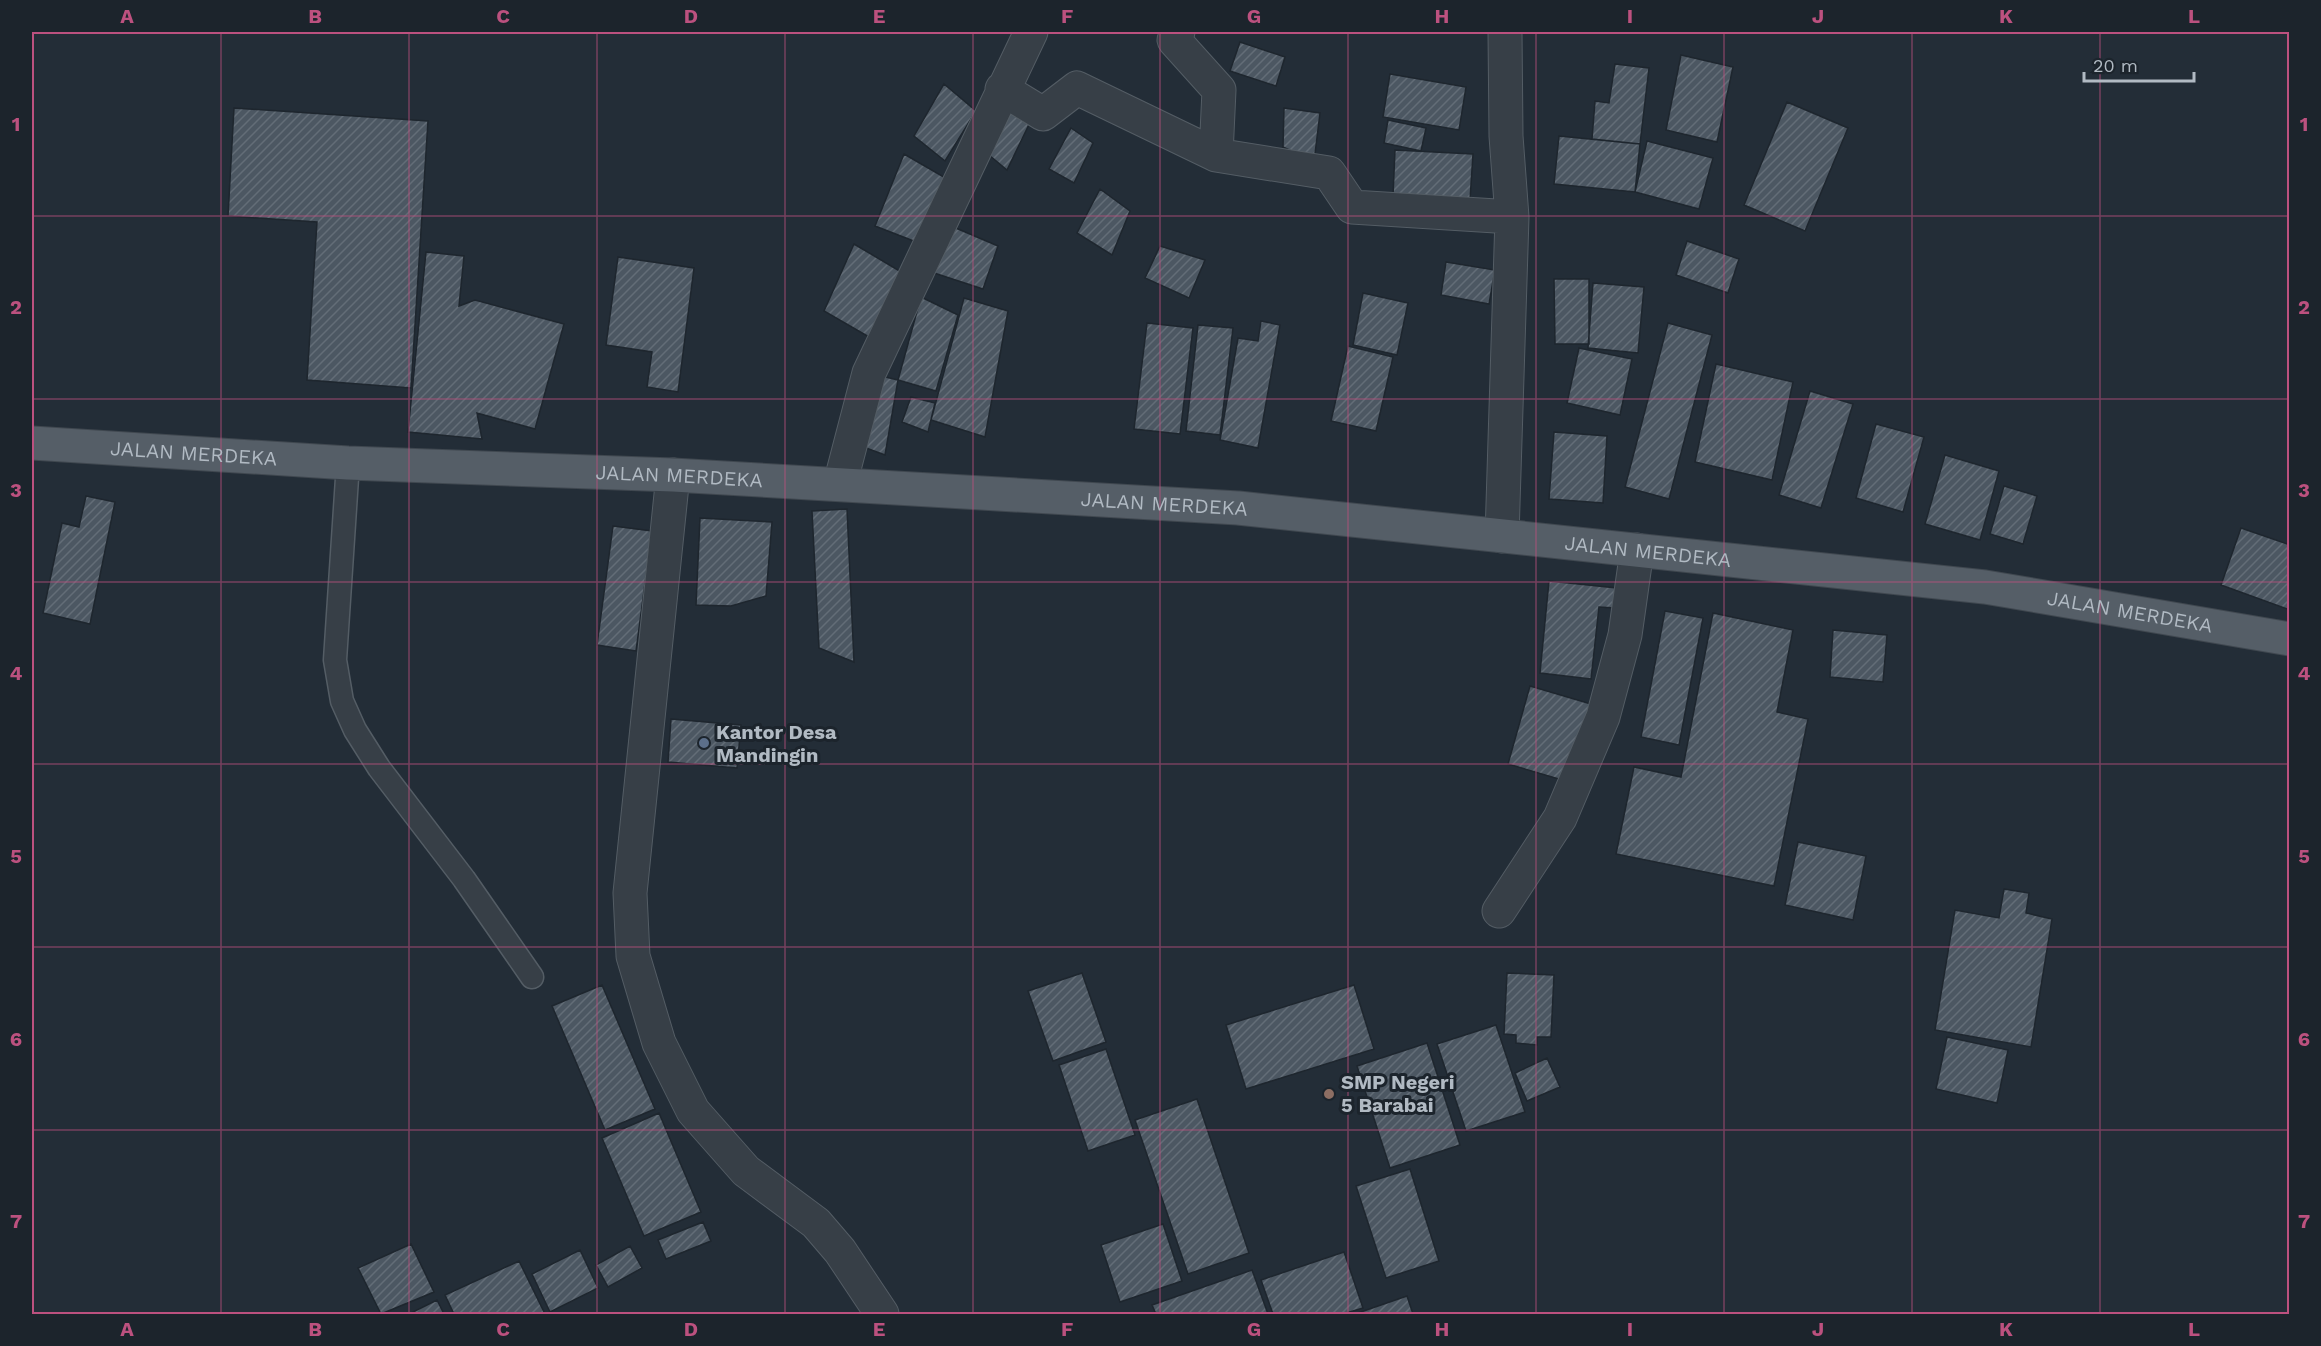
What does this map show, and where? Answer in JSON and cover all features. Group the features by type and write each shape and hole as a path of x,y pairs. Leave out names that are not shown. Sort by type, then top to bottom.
{"main road":[{"name":"JALAN MERDEKA","path":"32,442 348,463 673,475 1239,508 1985,587 2289,639"}],"street":[{"path":"840,484 869,373 1031,32"},
{"path":"1178,32 1174,40 1219,90 1216,155"},
{"path":"1502,536 1512,217 1506,135 1505,32"},
{"path":"1002,89 1043,114 1077,88 1216,155 1329,172 1352,207 1512,217"},
{"path":"673,475 630,893 633,956 659,1042 693,1111 746,1172 816,1223 840,1251 882,1314"},
{"path":"1499,911 1560,818 1603,717 1625,635 1637,549"}],"lane":[{"path":"348,463 335,660 342,701 355,730 379,768 464,879 532,976"}],"building":[{"path":"1240,42 1285,57 1276,86 1230,71"},
{"path":"1681,55 1733,67 1717,142 1666,130"},
{"path":"1615,64 1649,68 1640,144 1592,139 1595,101 1609,103"},
{"path":"1390,74 1466,87 1459,130 1383,117"},
{"path":"944,84 976,111 945,161 914,136"},
{"path":"1003,95 1035,112 1007,170 983,150"},
{"path":"1787,102 1848,128 1805,231 1744,205"},
{"path":"234,108 428,121 411,388 307,380 317,222 228,216"},
{"path":"1284,108 1320,113 1314,162 1283,147"},
{"path":"1388,120 1426,128 1421,151 1384,143"},
{"path":"1071,128 1093,143 1074,183 1049,169"},
{"path":"1559,136 1640,144 1635,192 1554,184"},
{"path":"1647,141 1713,158 1699,209 1635,192"},
{"path":"1395,150 1473,154 1470,200 1393,196"},
{"path":"904,154 949,180 924,245 875,226"},
{"path":"1100,189 1130,211 1112,255 1077,233"},
{"path":"944,223 998,246 983,289 928,271"},
{"path":"1687,241 1739,259 1728,293 1676,275"},
{"path":"854,244 908,276 869,337 824,311"},
{"path":"1160,246 1205,260 1189,298 1145,278"},
{"path":"426,252 464,256 459,306 475,300 564,324 535,429 477,413 482,439 408,432"},
{"path":"618,257 694,268 678,392 647,387 652,352 606,345"},
{"path":"1446,262 1495,270 1489,304 1441,295"},
{"path":"1554,279 1589,279 1589,344 1555,344"},
{"path":"1593,283 1644,287 1638,353 1588,348"},
{"path":"1363,293 1408,303 1397,355 1353,345"},
{"path":"921,297 958,315 936,391 898,380"},
{"path":"964,298 1008,311 985,437 931,420"},
{"path":"1261,321 1280,325 1258,448 1220,440 1238,338 1258,341"},
{"path":"1147,323 1193,328 1180,434 1134,429"},
{"path":"1668,323 1712,335 1669,499 1625,487"},
{"path":"1198,325 1233,328 1220,435 1186,431"},
{"path":"1348,346 1393,357 1376,431 1331,421"},
{"path":"1579,348 1632,359 1620,415 1567,403"},
{"path":"1716,364 1793,382 1772,480 1695,462"},
{"path":"869,373 898,380 885,455 858,445"},
{"path":"1810,391 1853,404 1821,508 1779,495"},
{"path":"911,397 935,403 928,432 902,422"},
{"path":"1876,424 1924,437 1903,512 1856,498"},
{"path":"1554,432 1607,436 1603,503 1549,499"},
{"path":"1945,455 1999,471 1980,540 1925,524"},
{"path":"2004,486 2037,496 2023,544 1990,534"},
{"path":"86,496 115,502 90,624 43,613 62,523 79,527"},
{"path":"847,509 854,662 819,648 812,511"},
{"path":"700,518 772,522 766,596 731,606 696,605"},
{"path":"613,526 652,531 636,651 597,645"},
{"path":"2241,528 2290,545 2290,610 2221,585"},
{"path":"1549,581 1617,588 1615,608 1599,607 1591,679 1540,673"},
{"path":"1665,611 1703,618 1679,745 1641,737"},
{"path":"1713,613 1793,630 1777,712 1808,719 1774,886 1616,854 1634,767 1681,777"},
{"path":"1833,630 1887,635 1883,682 1830,677"},
{"path":"1530,686 1591,704 1569,782 1508,764"},
{"name":"Kantor Desa Mandingin","path":"671,719 741,725 737,768 668,762"},
{"path":"1798,842 1866,856 1853,920 1785,905"},
{"path":"2004,889 2029,893 2026,913 2052,919 2031,1047 1935,1030 1955,910 1999,918"},
{"path":"1082,973 1106,1042 1053,1061 1028,991"},
{"path":"1507,973 1554,975 1551,1037 1537,1037 1537,1045 1516,1043 1516,1035 1504,1034"},
{"path":"602,985 655,1109 605,1130 552,1006"},
{"path":"1354,985 1374,1049 1246,1089 1226,1025"},
{"path":"1496,1025 1525,1112 1466,1131 1437,1044"},
{"path":"1947,1037 2008,1050 1997,1103 1936,1089"},
{"path":"1427,1043 1460,1145 1390,1168 1357,1066"},
{"path":"1106,1049 1135,1135 1088,1151 1059,1065"},
{"path":"1547,1058 1560,1087 1527,1101 1515,1073"},
{"path":"1197,1099 1249,1253 1188,1274 1135,1120"},
{"path":"659,1113 701,1212 644,1236 602,1138"},
{"path":"1410,1169 1439,1261 1386,1278 1356,1186"},
{"path":"703,1222 711,1241 666,1259 658,1240"},
{"path":"1163,1224 1182,1281 1120,1302 1101,1245"},
{"path":"411,1244 434,1292 381,1314 358,1268"},
{"path":"630,1246 642,1268 608,1287 596,1265"},
{"path":"580,1250 598,1288 550,1312 532,1274"},
{"path":"1344,1252 1363,1308 1343,1314 1273,1314 1261,1280"},
{"path":"519,1261 545,1314 454,1314 445,1295"},
{"path":"1252,1270 1268,1314 1156,1314 1152,1305"},
{"path":"1407,1296 1413,1314 1355,1314"},
{"path":"437,1300 444,1314 409,1314"}],"place":[{"name":"Kantor Desa Mandingin","path":"704,743"},
{"name":"SMP Negeri 5 Barabai","path":"1329,1094"}]}
